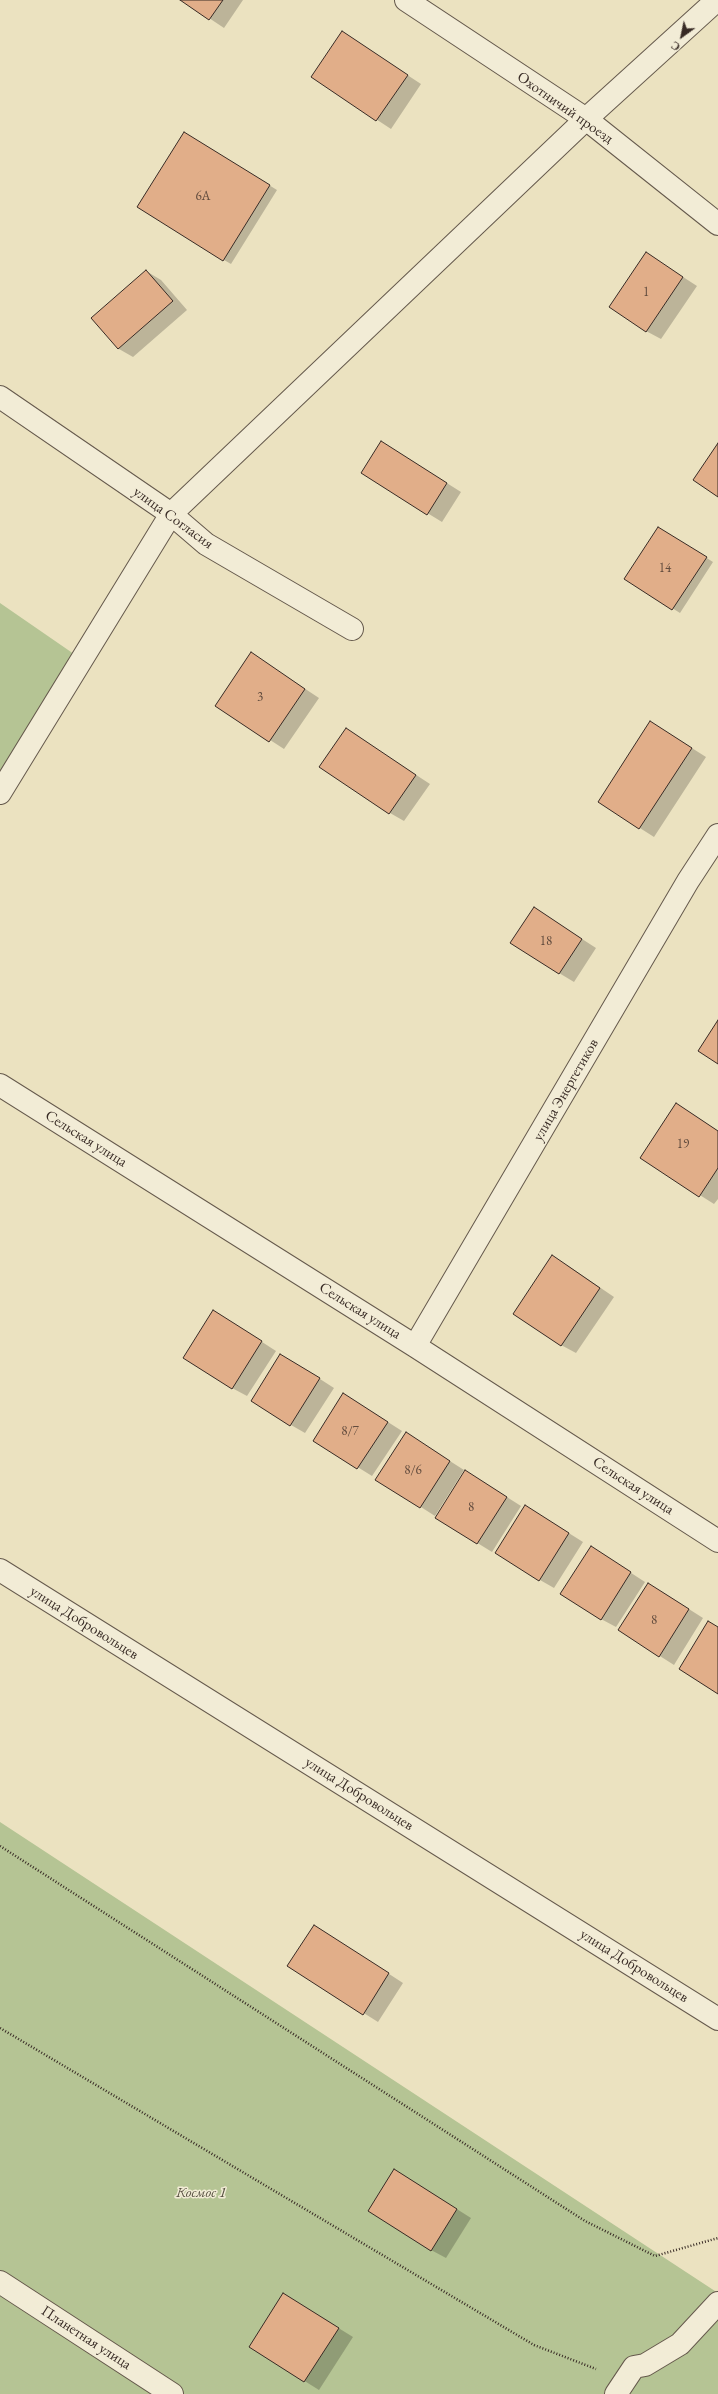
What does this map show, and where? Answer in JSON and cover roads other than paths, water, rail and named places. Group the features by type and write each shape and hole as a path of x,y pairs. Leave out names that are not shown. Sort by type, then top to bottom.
{"street":[{"name":"Охотничий проезд","path":"406,0 586,119 718,224"},
{"path":"0,793 171,514 586,119 717,0"},
{"name":"улица Согласия","path":"0,397 171,514 206,544 352,630"},
{"name":"улица Энергетиков","path":"415,1346 688,881 718,835"},
{"name":"Сельская улица","path":"0,1086 415,1346 718,1541"},
{"name":"улица Добровольцев","path":"0,1570 718,2019"},
{"name":"Планетная улица","path":"0,2282 172,2394"},
{"path":"616,2394 634,2367 645,2365 680,2344 718,2304"}],"park label":[{"name":"Космос 1","path":"201,2193"}]}
